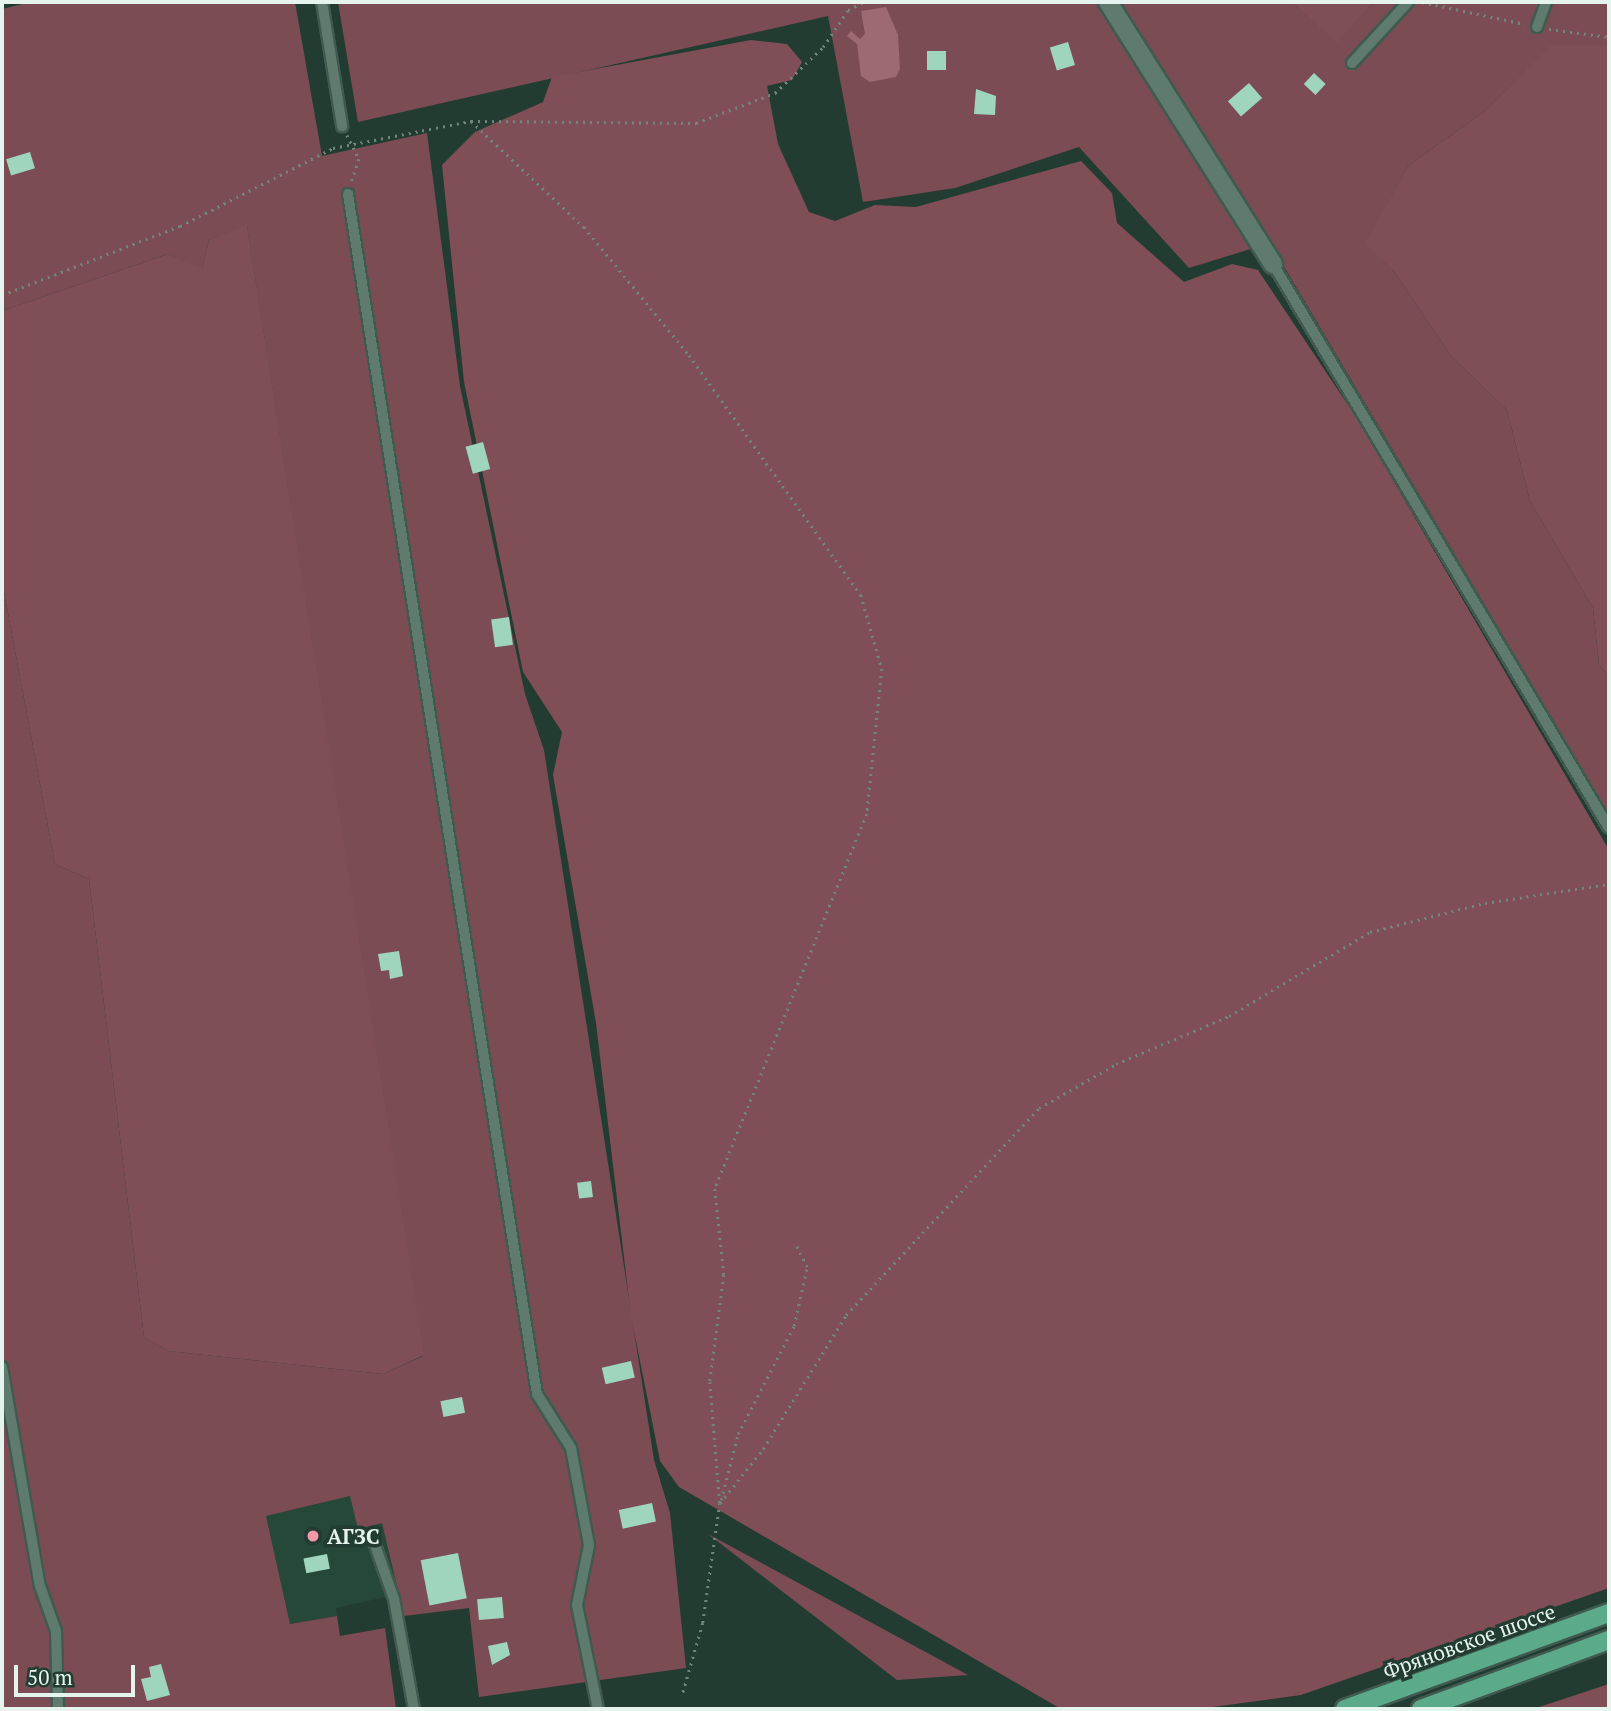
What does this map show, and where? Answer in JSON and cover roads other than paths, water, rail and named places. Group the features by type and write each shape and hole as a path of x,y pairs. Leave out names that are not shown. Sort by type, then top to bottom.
{"main road":[{"name":"Фряновское шоссе","path":"1345,1709 1609,1613"},
{"path":"1421,1709 1609,1640"}],"street":[{"path":"1108,2 1273,264"}],"lane":[{"path":"322,2 342,126"},
{"path":"1352,63 1408,2"},
{"path":"1537,27 1546,2"},
{"path":"348,194 537,1394 571,1448 589,1545 577,1605 598,1709"},
{"path":"1273,264 1609,828"},
{"path":"2,1367 40,1586 56,1631 58,1709"},
{"path":"375,1545 394,1599 414,1709"}],"place":[{"name":"АГЗС","path":"313,1536"}]}
